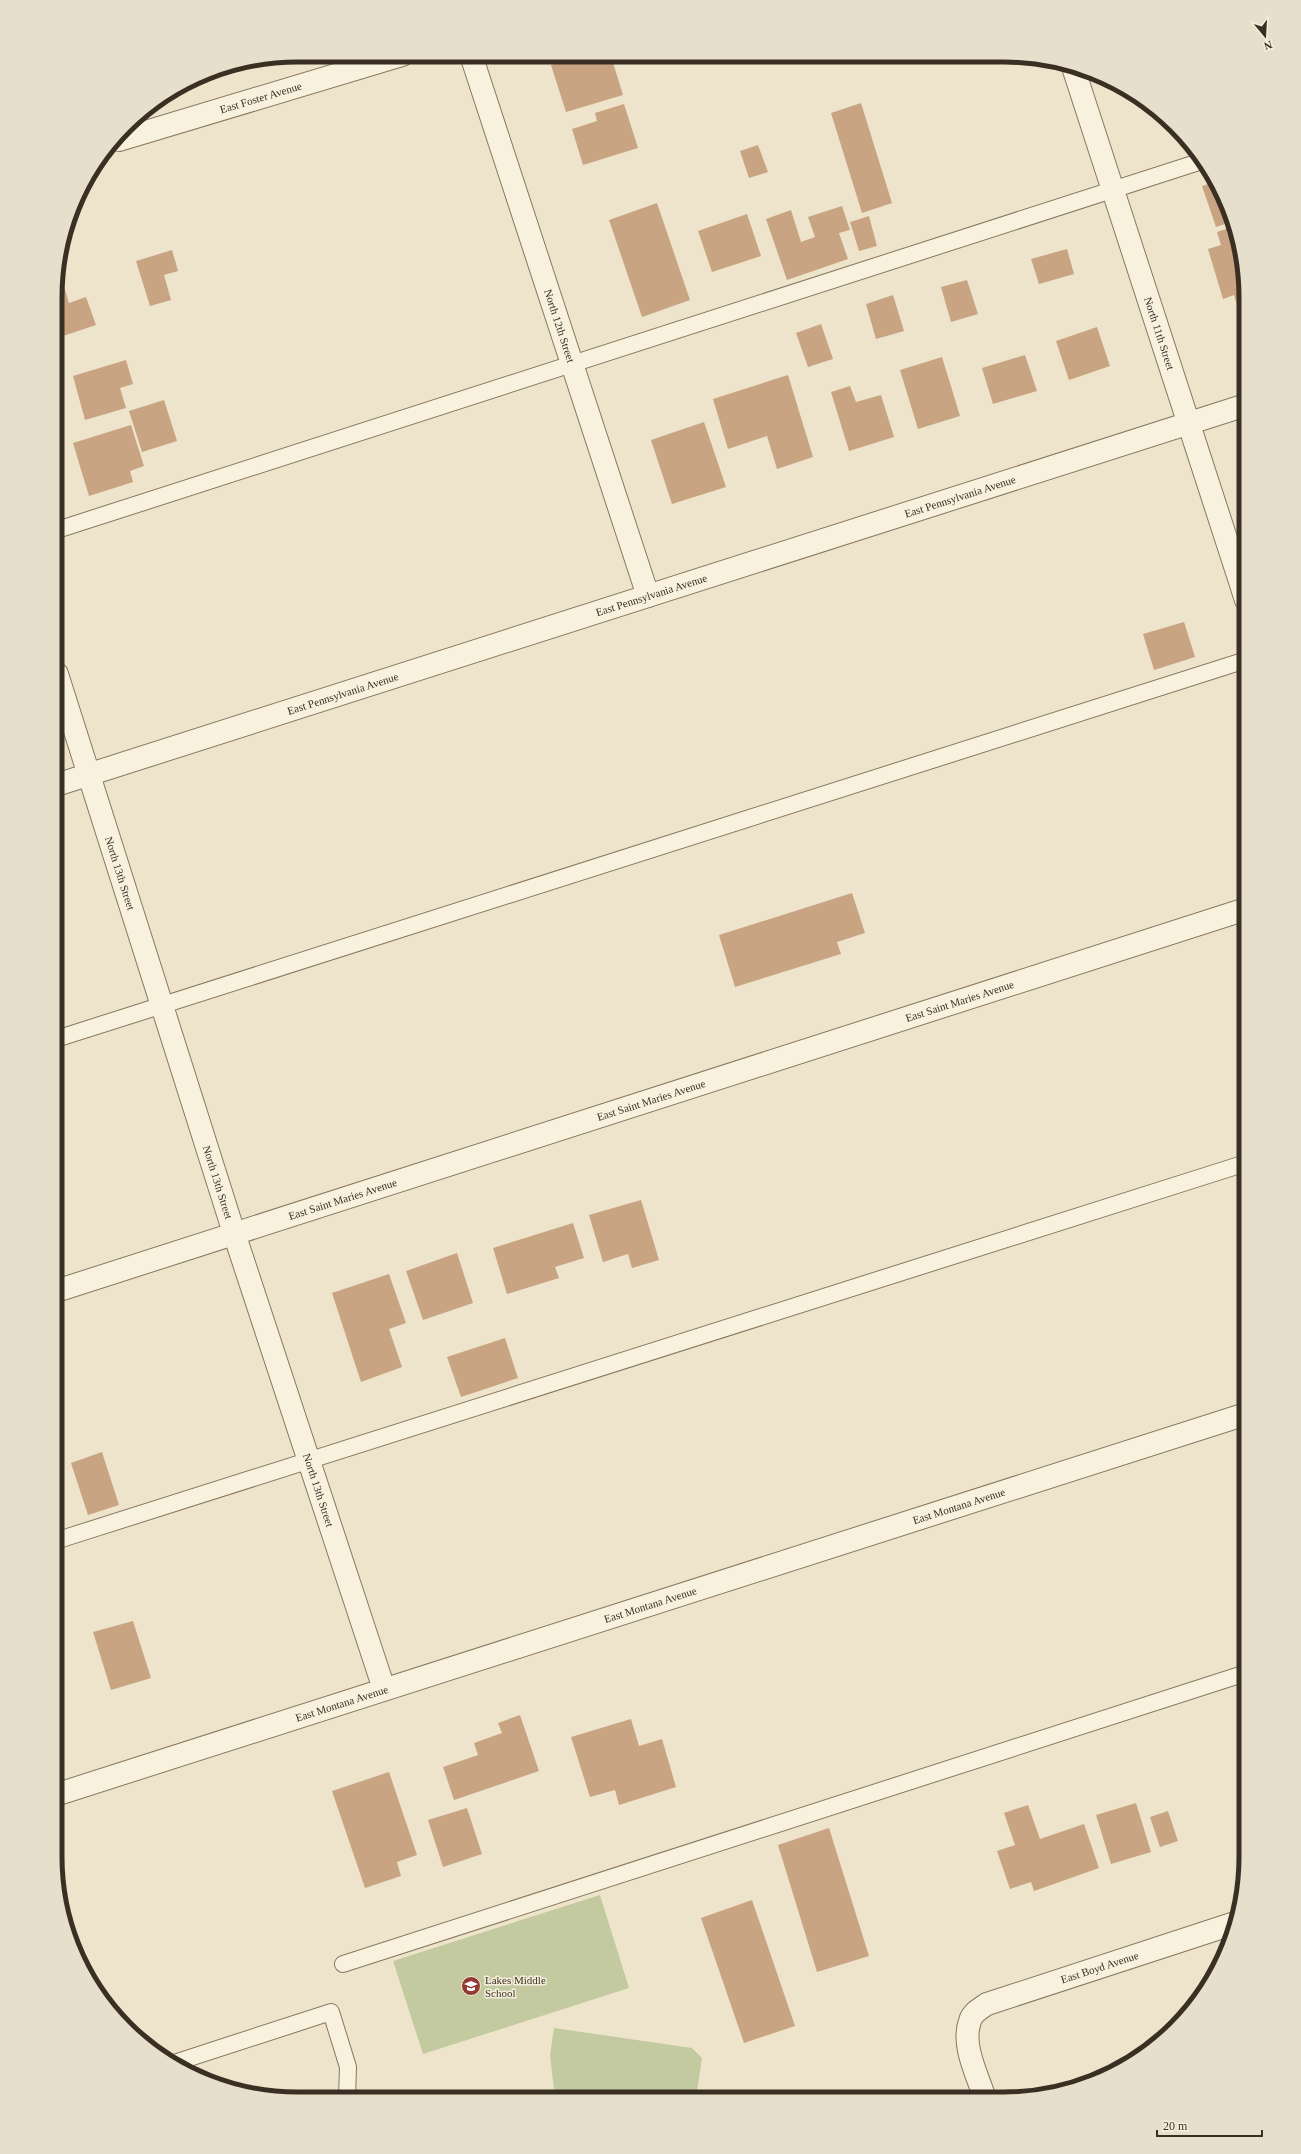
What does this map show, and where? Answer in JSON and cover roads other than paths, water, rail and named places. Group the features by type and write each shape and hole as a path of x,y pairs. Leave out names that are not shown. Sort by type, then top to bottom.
{"street":[{"name":"East Foster Avenue","path":"123,139 379,62"},
{"name":"North 12th Street","path":"473,62 648,596"},
{"name":"North 11th Street","path":"1075,73 1239,578"},
{"name":"East Pennsylvania Avenue","path":"62,783 1239,407"},
{"name":"North 13th Street","path":"62,692 234,1233 384,1690"},
{"name":"East Saint Maries Avenue","path":"62,1289 1239,911"},
{"name":"East Montana Avenue","path":"62,1793 1239,1416"},
{"name":"East Boyd Avenue","path":"983,2092 967,2043 970,2020 976,2012 987,2004 1229,1925"}],"lane":[{"path":"62,528 1196,163"},
{"path":"62,1037 1239,662"},
{"path":"62,1539 1239,1165"},
{"path":"343,1964 1239,1675"},
{"path":"181,2061 331,2012 348,2067 347,2092"}],"place":[{"name":"Lakes Middle School","path":"471,1986"}]}
